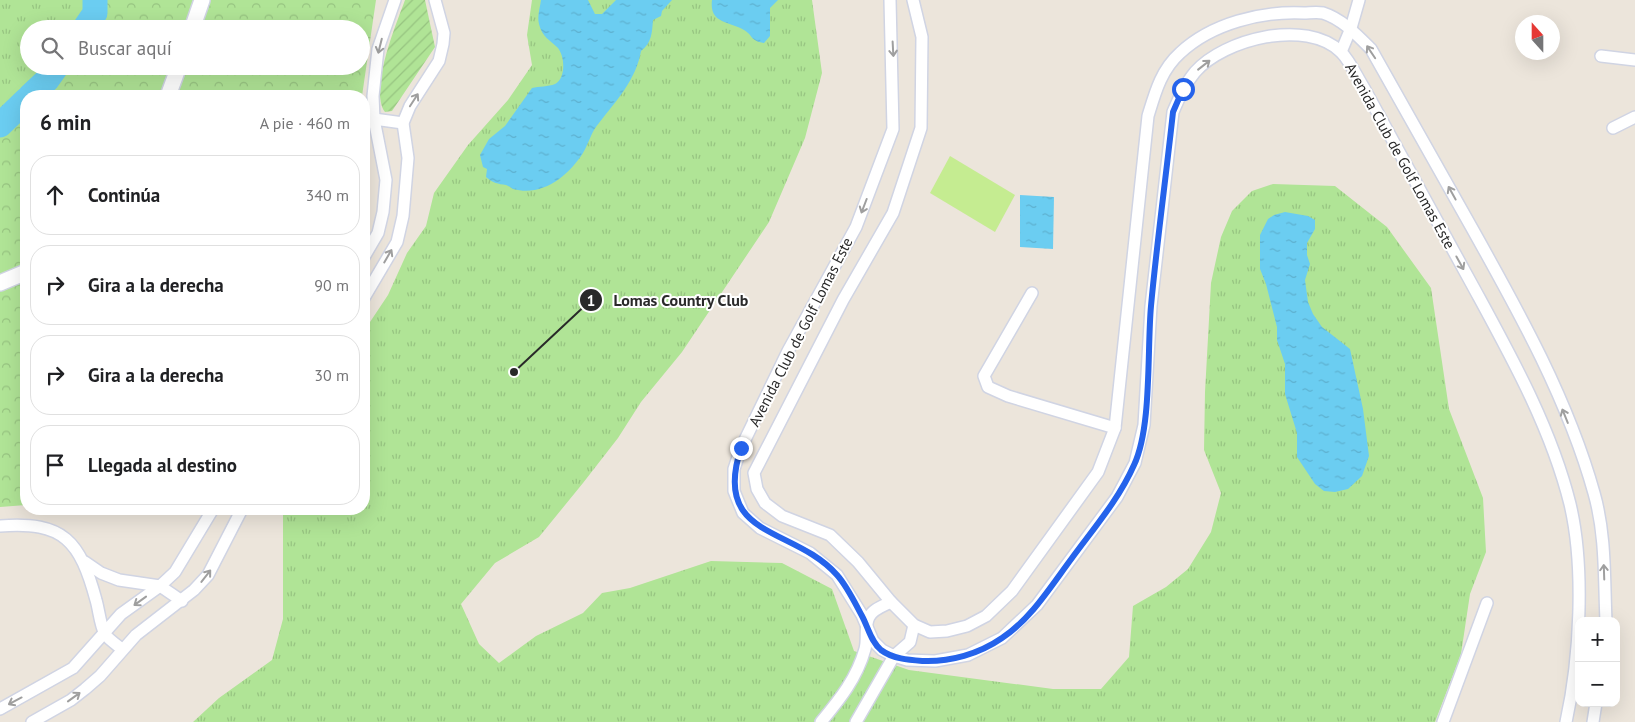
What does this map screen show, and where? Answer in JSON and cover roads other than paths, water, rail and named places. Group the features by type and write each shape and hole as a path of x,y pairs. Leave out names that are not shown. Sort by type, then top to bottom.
{"main road":[{"path":"195,20 202,0"},
{"path":"170,90 176,75"},
{"path":"0,283 20,275"}],"street":[{"path":"370,247 378,233 386,180 374,119 373,96 378,49 396,0"},
{"path":"370,288 397,242 403,216 408,158 404,122 410,106 439,61 443,44 444,33 435,0"},
{"name":"Avenida Club de Golf Lomas Este","path":"890,0 893,129 856,227 788,351 741,448 734,469 734,491 744,513 760,528 810,553 837,575 874,641 882,650 894,656 907,660 935,661 968,655 1002,638 1037,605 1117,496 1135,463 1144,424 1151,306 1173,112 1183,89 1196,71 1217,55 1248,42 1279,35 1314,36 1341,52 1364,88 1518,369 1557,461 1570,505 1577,549 1578,626 1566,722"},
{"name":"Avenida Club de Golf Lomas Este","path":"913,0 922,37 921,128 894,212 843,300 754,473 757,489 765,503 782,516 830,536 858,562 891,602 914,625 930,632 947,631 967,626 986,616 1012,591 1098,472 1115,428 1148,116 1160,78 1180,53 1208,34 1242,20 1281,12 1323,13 1351,28 1371,49 1496,270 1541,357 1579,450 1594,494 1603,540 1606,617"},
{"path":"1341,52 1360,0"},
{"path":"1601,56 1635,60"},
{"path":"1614,128 1635,117"},
{"path":"374,119 404,122"},
{"path":"1032,293 984,376 988,387 1008,396 1115,428"},
{"path":"0,709 73,668 121,614 160,586 175,572 209,515"},
{"path":"32,722 71,700 85,689 100,676 136,635 182,601 208,574 239,515"},
{"path":"0,526 25,524 57,532 72,544 85,562 101,573 119,580 160,586 182,601"},
{"path":"85,562 105,634 122,650"},
{"path":"821,722 845,694 858,670 866,646 866,624 874,611 891,602"},
{"path":"1443,722 1487,602"},
{"path":"856,722 894,656 910,642 914,625"},
{"path":"1593,722 1595,707"}],"water":[{"path":"541,0 588,0 595,14 602,14 616,0 672,0 662,11 661,16 653,20 649,41 641,51 630,81 596,126 577,161 554,183 534,190 524,191 496,183 486,177 487,169 483,167 480,155 489,139 505,126 532,88 555,84 559,81 563,72 562,57 558,48 544,35 540,28 538,15"},
{"path":"712,0 778,0 770,8 770,36 764,43 759,42 744,30 721,21 714,14"},
{"path":"1020,195 1054,197 1053,249 1020,247"},
{"path":"1285,212 1308,216 1315,220 1315,229 1307,243 1307,255 1310,264 1305,280 1308,302 1313,314 1322,327 1350,349 1363,409 1369,456 1362,476 1348,489 1335,492 1324,491 1315,484 1297,457 1297,433 1285,394 1285,364 1277,340 1277,327 1266,284 1260,269 1260,235 1268,219"}],"waterway":[{"path":"90,20 95,13 95,0"},
{"path":"36,90 51,75"},
{"path":"0,125 20,106"}],"place":[{"name":"Lomas Country Club","path":"514,372"}]}
